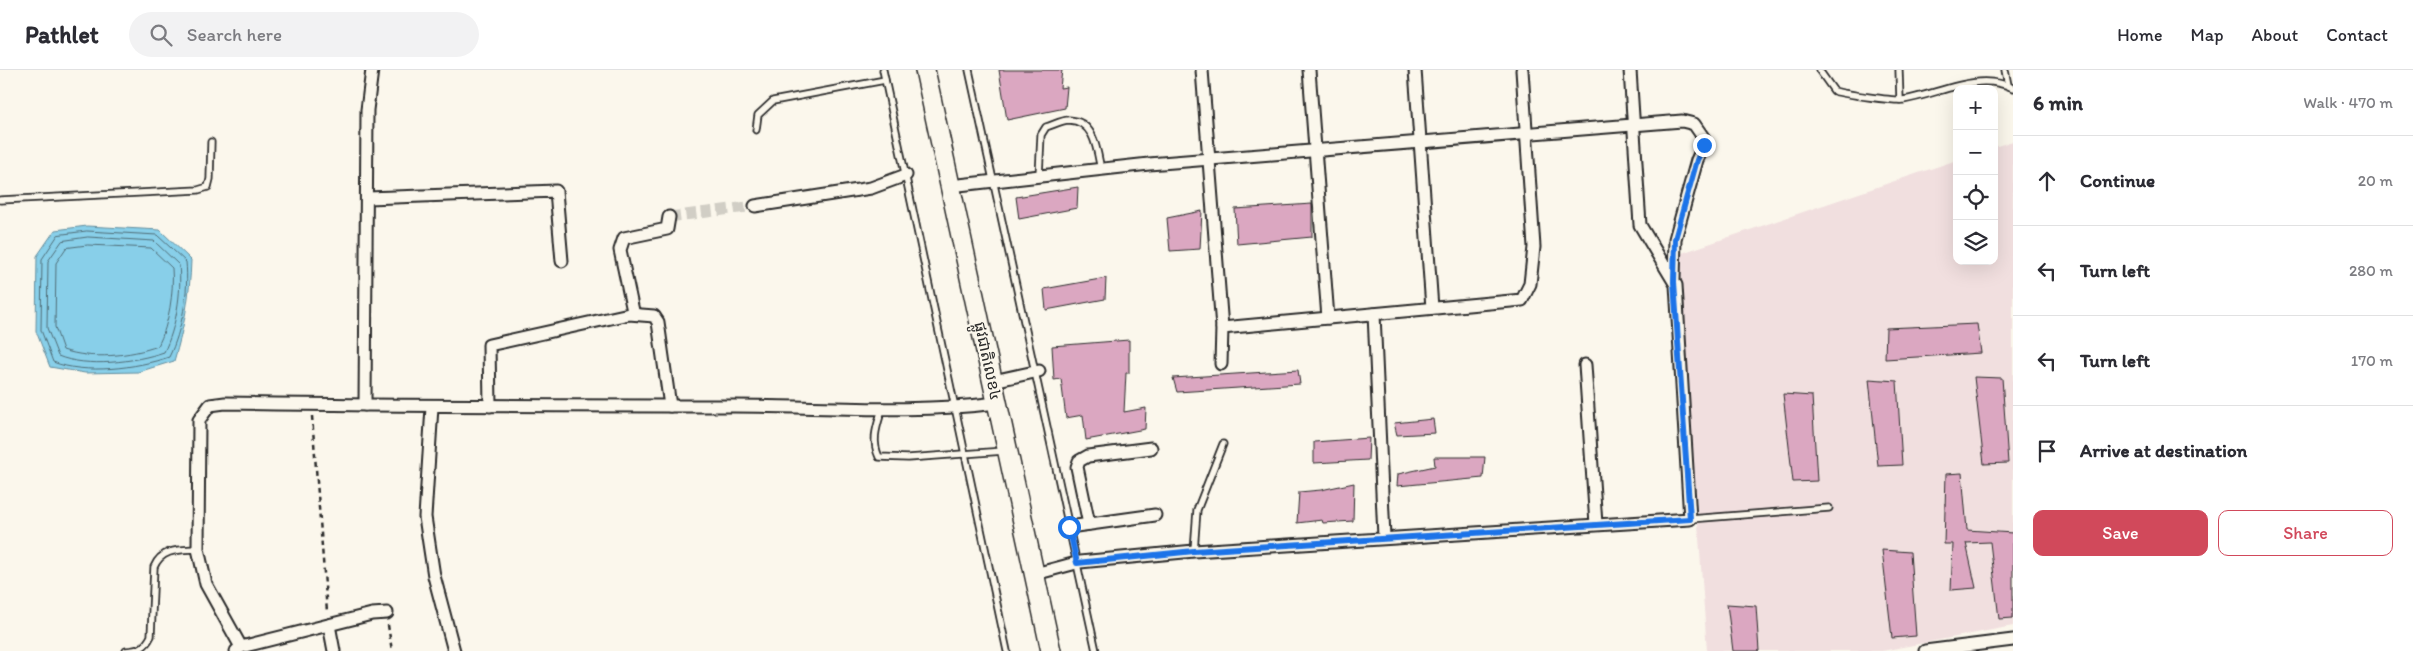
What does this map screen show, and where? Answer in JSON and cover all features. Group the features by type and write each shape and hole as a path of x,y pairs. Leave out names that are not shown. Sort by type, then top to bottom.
{"highway":[{"name":"ផ្លូវជាតិលេខ៤","path":"925,70 1052,651"}],"street":[{"path":"364,405 368,198 367,110 372,70"},
{"path":"1202,70 1222,328 1221,364"},
{"path":"1309,70 1328,318"},
{"path":"1415,70 1432,308"},
{"path":"1222,328 1522,300 1530,284 1534,247 1522,70"},
{"path":"1630,70 1640,225 1674,282"},
{"path":"950,186 994,183 1208,159 1682,121 1694,124 1703,137 1704,145 1697,160 1675,239 1674,282 1690,519 1384,537 1194,551 1077,563 1035,574"},
{"path":"755,206 871,188 906,175"},
{"path":"368,198 556,191 562,261"},
{"path":"629,314 634,308 620,250 624,238 667,229 669,217"},
{"path":"490,406 489,345 495,342 629,314 654,316 658,322 670,406"},
{"path":"1374,314 1384,537"},
{"path":"1585,365 1596,524"},
{"path":"993,381 1037,371"},
{"path":"387,613 372,614 239,649 206,584 198,549 199,420 210,405 432,407 670,406 882,409 956,408 997,403"},
{"path":"432,407 425,517 434,576 454,651"},
{"path":"1089,524 1077,467 1079,461 1088,456 1151,448"},
{"path":"1069,527 1156,515"},
{"path":"328,625 334,651"},
{"path":"1925,651 1973,649 2013,640"}],"lane":[{"path":"883,70 1007,651"},
{"path":"969,70 1037,371 1096,651"},
{"path":"1820,70 1834,91 1900,100 1978,82 2000,82 2010,87"},
{"path":"1900,70 1900,100"},
{"path":"2005,70 2010,87"},
{"path":"756,130 758,115 773,101 886,80"},
{"path":"1039,177 1041,134 1046,127 1069,120 1084,124 1095,140 1101,170"},
{"path":"0,200 198,190 208,187 211,142"},
{"path":"882,409 874,436 874,447 879,457 908,458 1008,450"},
{"path":"1194,551 1197,510 1223,444"},
{"path":"1690,519 1830,508"},
{"path":"126,651 139,650 147,644 151,636 154,567 158,557 167,552 198,549"}],"path":[{"path":"311,405 328,625"},
{"path":"387,613 392,651"}],"shaded area":[{"path":"2013,141 2013,626 1882,651 1707,651 1679,254 1953,161 1953,265 1998,265 1998,146"}],"water":[{"path":"87,226 160,230 191,260 186,312 174,361 138,372 85,373 50,367 36,331 37,256 55,230"}],"building":[{"path":"999,70 1062,70 1060,88 1067,87 1065,108 1007,120"},
{"path":"1078,187 1077,208 1019,219 1016,197"},
{"path":"1312,204 1312,237 1237,244 1235,209"},
{"path":"1202,211 1200,249 1170,251 1167,218"},
{"path":"1106,278 1105,299 1046,310 1044,289"},
{"path":"1977,324 1981,353 1885,359 1886,328"},
{"path":"1129,340 1129,373 1126,373 1124,412 1146,408 1145,429 1086,440 1083,415 1066,418 1061,379 1054,380 1052,346"},
{"path":"1298,370 1300,384 1177,392 1173,378"},
{"path":"1974,377 2002,378 2008,463 1984,464"},
{"path":"1869,379 1897,381 1902,465 1878,466"},
{"path":"1783,394 1812,396 1817,481 1793,482"},
{"path":"1433,419 1435,433 1397,435 1394,423"},
{"path":"1369,438 1368,460 1314,463 1314,442"},
{"path":"1434,457 1485,457 1483,478 1397,486 1398,474 1435,466"},
{"path":"1962,473 1967,530 2013,533 2013,618 1999,619 1990,542 1966,543 1976,588 1951,590 1953,544 1944,544 1946,474"},
{"path":"1354,483 1353,521 1323,523 1322,520 1297,523 1299,492 1321,490"},
{"path":"1882,550 1910,552 1916,636 1892,638"},
{"path":"1727,604 1756,606 1759,651 1733,651"}],"tunnel":[{"path":"669,217 755,206"}],"route":[{"path":"1069,527 1077,563 1194,551 1384,537 1690,519 1676,285 1674,282 1675,239 1697,160 1704,145"}]}
